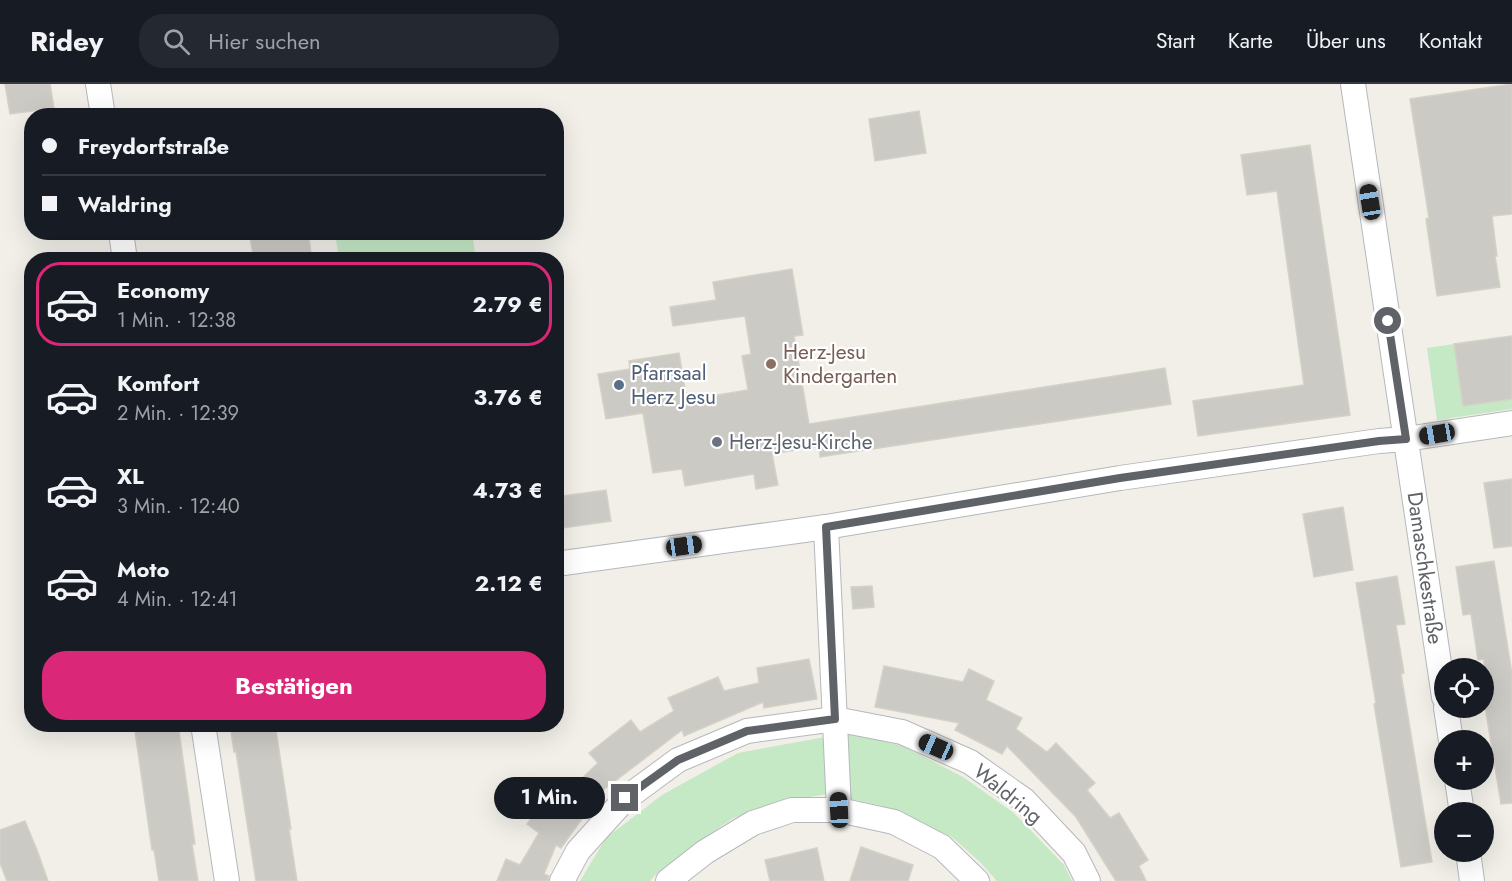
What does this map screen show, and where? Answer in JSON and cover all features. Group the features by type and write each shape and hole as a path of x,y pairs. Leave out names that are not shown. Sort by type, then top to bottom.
{"street":[{"path":"98,84 102,108"},
{"name":"Damaschkestraße","path":"1353,84 1438,658"},
{"path":"564,563 826,527 1132,477 1512,423"},
{"path":"826,527 839,810"},
{"name":"Waldring","path":"562,881 578,851 625,798 678,760 747,731 835,719 902,732 970,762 1024,800 1074,853 1088,881"},
{"path":"204,732 228,881"},
{"path":"668,881 705,852 753,823 792,810 839,810 894,822 942,847 977,881"},
{"path":"1469,862 1472,881"}],"green space":[{"path":"336,240 473,240 475,252 338,252"},
{"path":"1454,344 1463,406 1512,399 1512,409 1437,420 1427,348"},
{"path":"845,732 903,746 963,777 1014,813 1064,865 1072,881 997,881 952,837 883,806 850,799"},
{"path":"825,737 834,793 772,803 732,819 699,841 650,881 580,881 606,838 662,795 738,753"}],"building":[{"path":"5,84 50,84 54,108 24,108 24,112 10,114"},
{"path":"1512,84 1512,214 1492,216 1500,287 1437,296 1426,219 1429,218 1410,99"},
{"path":"919,111 926,153 875,161 869,119"},
{"path":"1310,145 1350,415 1198,436 1193,401 1304,385 1277,191 1247,195 1241,155"},
{"path":"250,240 309,240 311,252 253,252"},
{"path":"792,269 803,335 794,336 809,424 1165,368 1171,404 820,457 819,446 772,454 778,485 756,489 754,474 685,486 682,469 653,473 643,413 606,419 598,374 630,369 629,361 679,353 687,400 748,390 742,356 751,354 745,316 673,326 670,307 716,300 713,282"},
{"path":"1512,336 1512,399 1463,406 1454,344"},
{"path":"1512,479 1512,546 1494,548 1484,483"},
{"path":"606,490 611,521 564,528 564,496"},
{"path":"1343,507 1353,570 1314,577 1303,514"},
{"path":"1494,561 1512,674 1512,803 1501,804 1494,761 1494,730 1489,730 1487,718 1494,718 1494,658 1478,658 1471,614 1463,615 1456,567"},
{"path":"1397,576 1405,624 1396,625 1404,673 1401,674 1432,862 1401,867 1356,583"},
{"path":"872,586 874,607 853,609 851,587"},
{"path":"809,659 817,699 764,708 763,702 684,736 682,730 602,791 561,848 556,845 544,874 549,876 548,881 497,881 506,859 520,865 539,833 527,824 558,782 570,790 598,763 589,753 631,720 640,732 674,711 668,698 718,677 724,691 759,683 757,668"},
{"path":"884,666 963,682 969,669 994,681 986,700 1022,718 1016,729 1047,752 1056,743 1095,783 1087,790 1110,818 1119,813 1148,860 1139,866 1146,881 1116,881 1076,817 1007,746 1002,754 955,730 959,723 875,707"},
{"path":"135,732 179,732 198,881 159,881 154,850 152,850"},
{"path":"231,732 276,732 297,881 256,881 236,752 234,752"},
{"path":"25,821 48,881 7,881 0,863 0,830"},
{"path":"861,847 913,865 908,881 850,881"},
{"path":"817,848 824,881 770,881 765,860"}],"place":[{"name":"Herz-Jesu Kindergarten","path":"771,364"},
{"name":"Pfarrsaal Herz Jesu","path":"619,385"},
{"name":"Herz-Jesu-Kirche","path":"717,442"}],"route":[{"path":"625,798 678,760 747,731 835,719 826,527 1120,478 1406,439 1388,321"}]}
